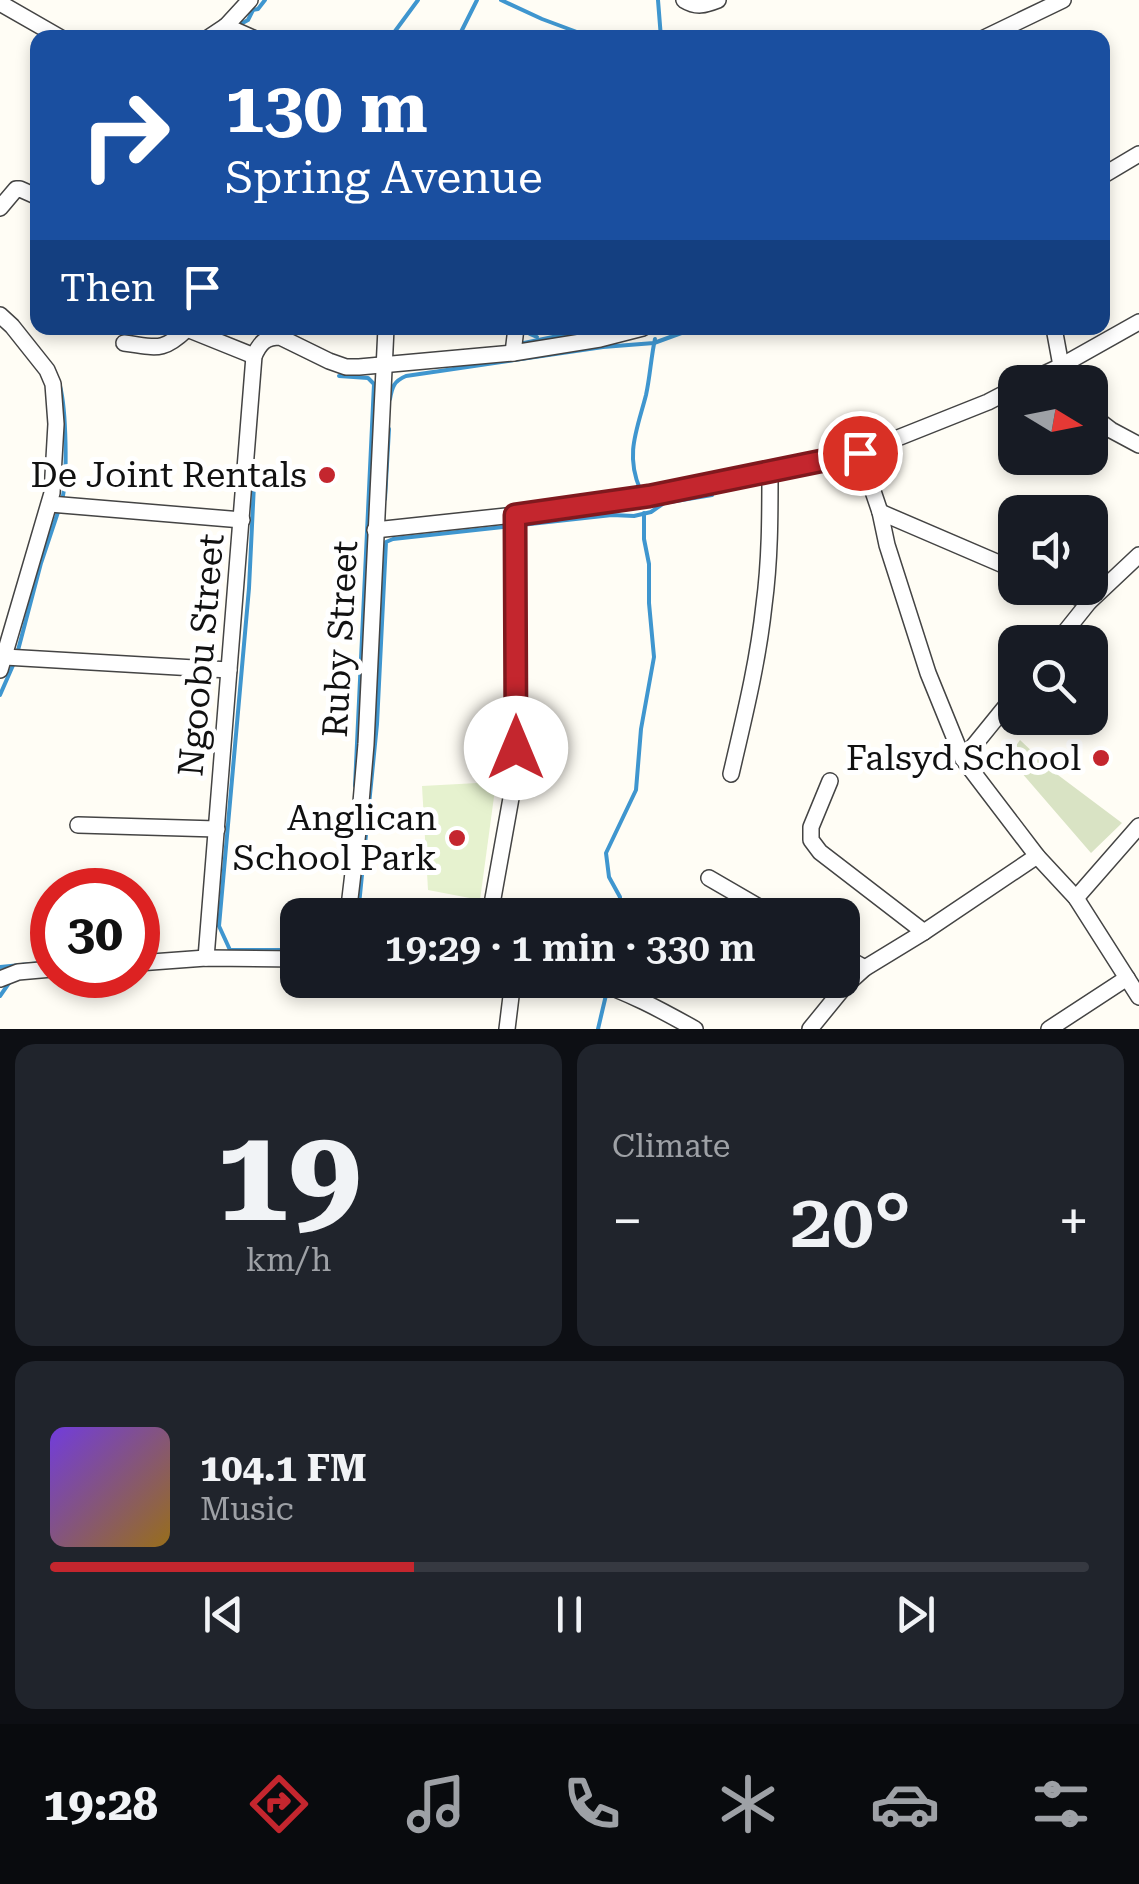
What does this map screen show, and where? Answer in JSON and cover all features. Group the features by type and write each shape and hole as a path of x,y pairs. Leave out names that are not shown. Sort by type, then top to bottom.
{"street":[{"path":"220,30 250,0"},
{"path":"684,0 702,6 718,0"},
{"path":"1000,30 1062,0"},
{"path":"0,2 47,30"},
{"path":"226,26 235,30"},
{"path":"1110,171 1139,154"},
{"path":"0,208 6,186 30,193"},
{"path":"0,315 39,358 53,384 56,424 50,504 3,664 229,670"},
{"path":"1077,365 1139,322"},
{"path":"124,343 158,347 168,345 179,335"},
{"path":"204,335 254,356 265,340 280,337 346,367 513,354 613,335"},
{"name":"Ruby Street","path":"350,898 366,744 385,335"},
{"path":"513,354 515,335"},
{"path":"1055,335 1060,365"},
{"name":"Ngoobu Street","path":"206,958 254,356"},
{"path":"375,530 649,496 860,453 998,397"},
{"path":"1108,428 1139,445"},
{"path":"860,453 928,673 963,760 1036,856 1076,898 1139,997"},
{"path":"731,774 752,687 764,606 770,472"},
{"path":"50,504 242,520"},
{"path":"880,512 998,563"},
{"path":"493,898 514,777 515,515"},
{"path":"1108,584 1139,555"},
{"path":"1070,625 1086,605"},
{"path":"963,760 998,716"},
{"path":"830,781 811,827 811,840 820,852 924,932"},
{"path":"78,825 217,829"},
{"path":"1076,898 1139,826"},
{"path":"810,1029 844,986 865,968 1036,856"},
{"path":"708,878 743,898"},
{"path":"160,961 280,959"},
{"path":"860,965 865,968"},
{"path":"0,979 30,971"},
{"path":"1049,1029 1126,978"},
{"path":"506,1029 510,998"},
{"path":"638,998 695,1029"}],"green space":[{"path":"1020,740 1054,772 1122,823 1091,853 1008,757"},
{"name":"Anglican School Park","path":"496,782 480,898 428,890 422,786"}],"waterway":[{"path":"237,26 248,20 265,0"},
{"path":"396,30 418,0"},
{"path":"462,30 477,0"},
{"path":"501,0 572,30"},
{"path":"658,0 660,30"},
{"path":"532,335 537,337"},
{"path":"519,344 563,335"},
{"path":"390,399 394,385 406,376 654,343 676,335"},
{"path":"640,489 633,464 634,442 655,339"},
{"path":"339,376 368,378 374,384 355,786"},
{"path":"60,386 66,443 62,500"},
{"path":"385,499 389,429"},
{"path":"254,484 249,588 219,926 230,950 280,950"},
{"path":"521,525 634,516 651,512 664,503 712,495"},
{"path":"17,654 59,509"},
{"path":"620,898 609,877 606,853 636,790 641,729 654,657 644,513"},
{"path":"360,898 377,724 386,542 512,526"},
{"path":"0,695 14,663"},
{"path":"0,967 30,964"},
{"path":"0,996 9,983"},
{"path":"598,1029 605,998"}],"place":[{"name":"De Joint Rentals","path":"327,475"},
{"name":"Falsyd School","path":"1101,758"},
{"name":"Anglican School Park","path":"457,838"}],"route":[{"path":"516,748 515,515 649,496 860,453"}]}
